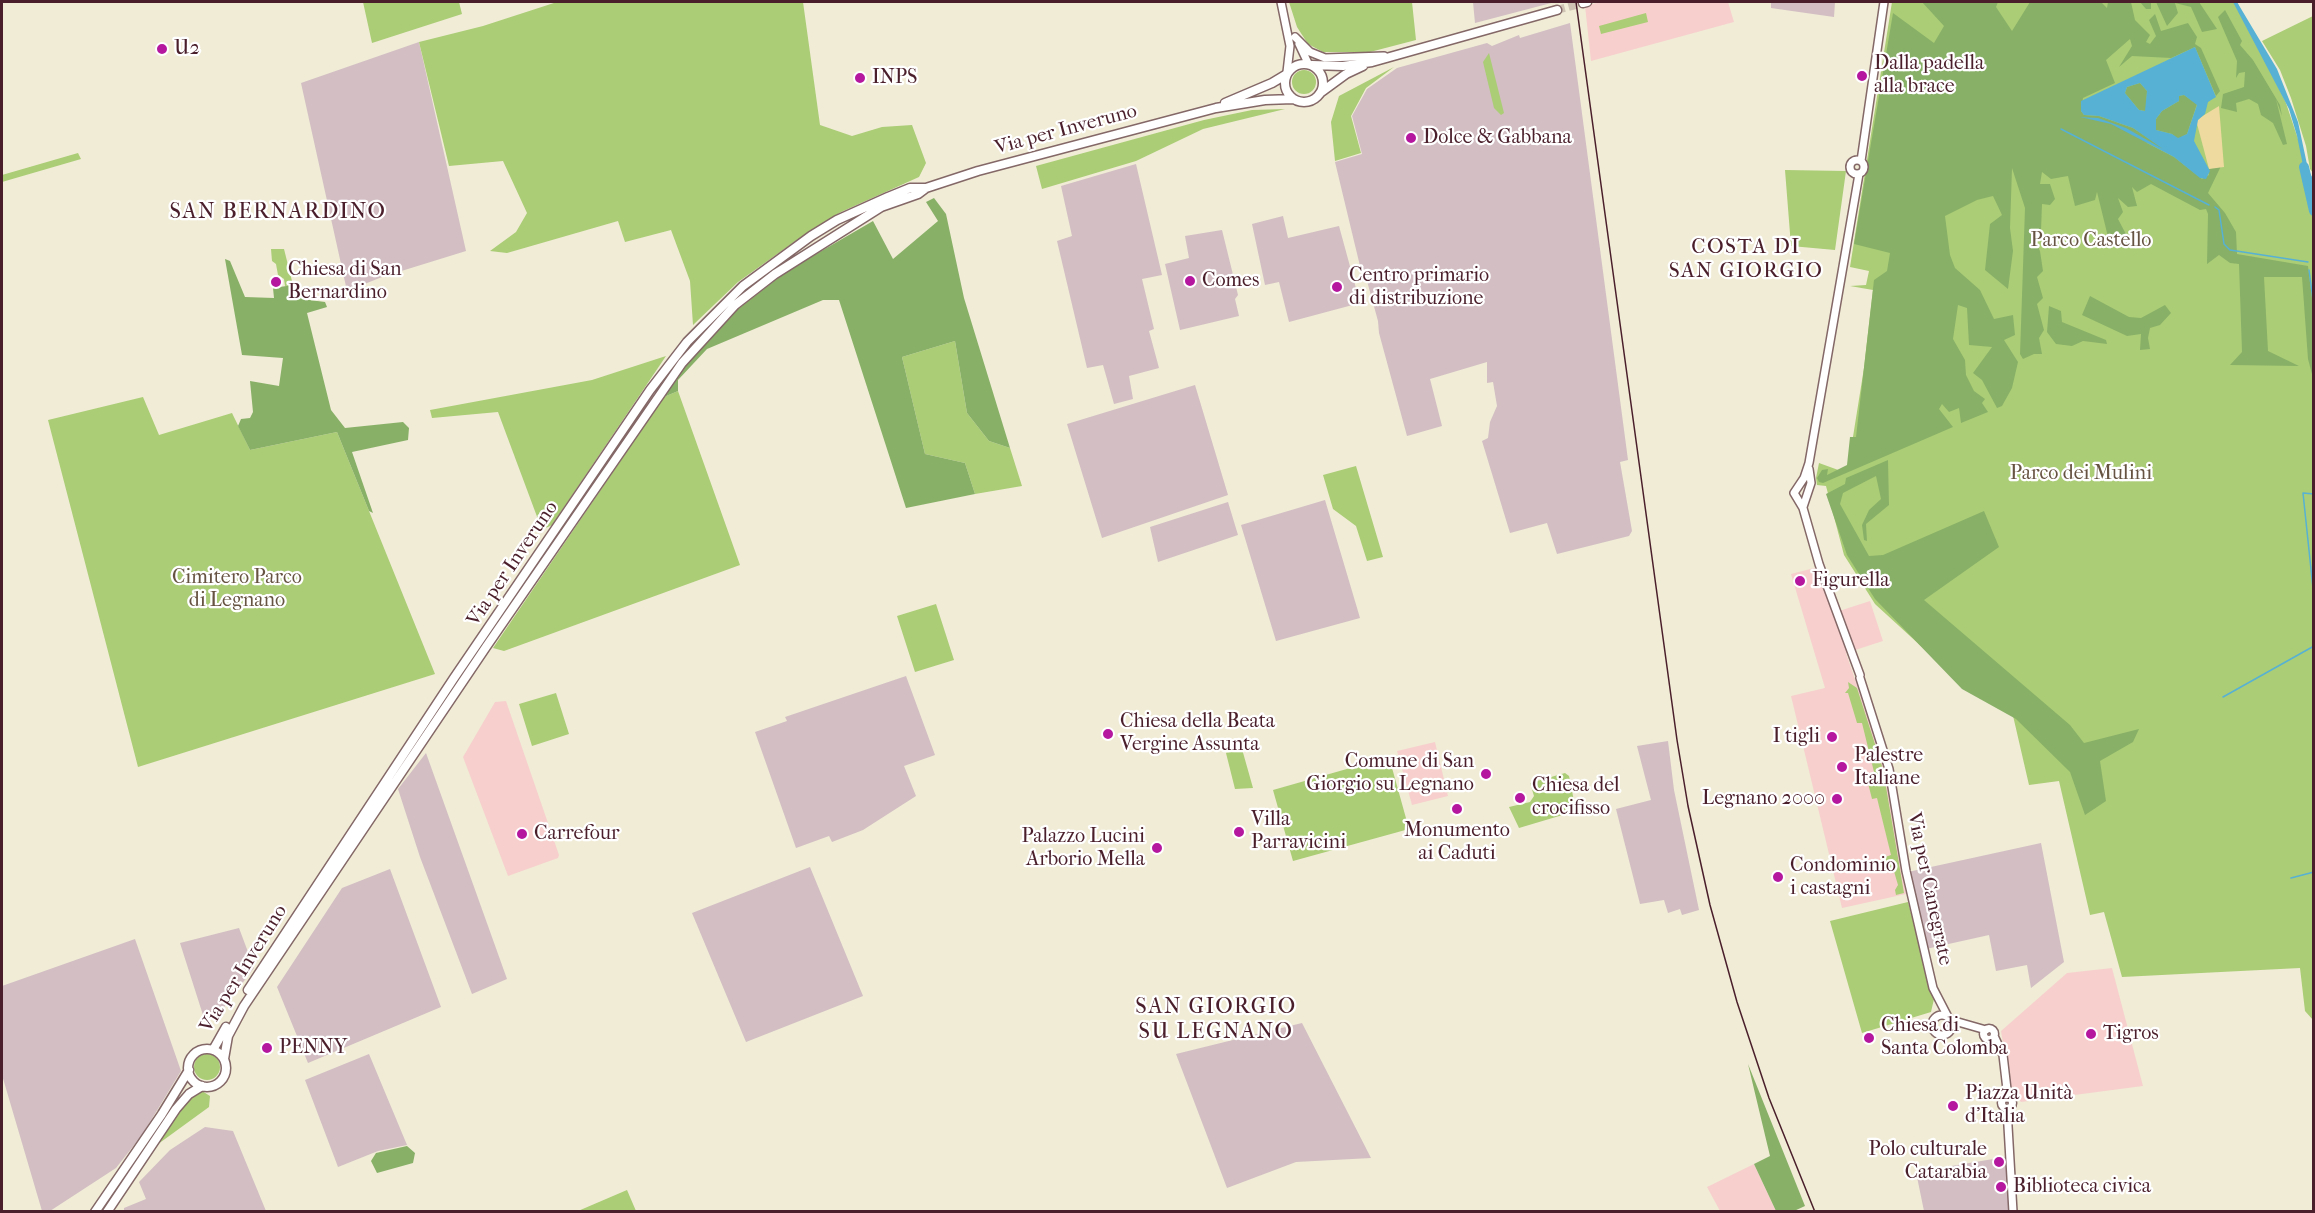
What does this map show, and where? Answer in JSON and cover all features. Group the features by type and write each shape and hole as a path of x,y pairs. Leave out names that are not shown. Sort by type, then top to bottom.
{"main road":[{"path":"1372,62 1343,66 1295,65 1287,73 1287,87 1293,99 1311,101 1346,74 1372,62 1557,10"},
{"path":"1310,64 1321,83 1320,93"},
{"name":"Via per Inveruno","path":"1216,108 1272,83 1287,73"},
{"name":"Via per Inveruno","path":"213,1050 243,998 404,753 650,390 681,349 743,286 811,236 837,220 910,188 926,188 978,171 1216,108 1264,100 1293,99"},
{"name":"Via per Inveruno","path":"224,1059 228,1036 244,1006 682,363 735,305 775,274 881,207 918,194 926,188"},
{"path":"95,1212 162,1114 189,1070 194,1055 204,1049 213,1050 224,1059 226,1071 220,1082 209,1087 202,1086 193,1080 189,1070"},
{"path":"107,1212 176,1109 189,1094 202,1086"}],"street":[{"path":"1281,2 1295,38 1310,64"},
{"path":"1856,174 1864,169 1859,160 1884,2"},
{"path":"1286,18 1290,46 1287,73"},
{"path":"1295,38 1310,52 1325,58 1395,55"},
{"path":"1807,479 1794,490 1801,497 1807,479 1824,386 1855,185 1856,174 1849,166 1859,160"},
{"name":"Via per Canegrate","path":"1801,497 1818,564 1888,769 1906,871 1936,997 1949,1019"},
{"name":"Via per Canegrate","path":"1934,1019 1936,997"},
{"path":"1967,1026 1951,1030 1945,1035 1936,1033 1932,1026 1934,1019 1940,1016 1982,1030 1985,1038 1994,1039 2004,1059 2007,1098 2001,1103 2007,1109 2013,1212"},
{"path":"1949,1019 1951,1030"}],"shaded area":[{"path":"1473,2 1555,2 1475,23"},
{"path":"1600,2 1728,2 1734,22 1591,61 1585,6"},
{"path":"1771,2 1835,2 1834,17 1771,8"},
{"path":"1570,23 1628,460 1620,462 1632,531 1629,536 1557,554 1547,523 1510,533 1482,441 1488,438 1490,422 1497,406 1493,382 1487,383 1487,362 1430,379 1442,426 1407,436 1364,270 1360,266 1335,162 1362,154 1352,116 1367,89 1397,68 1487,43 1492,46 1519,35 1520,38"},
{"path":"419,42 466,251 382,277 347,291 301,83"},
{"path":"1136,164 1162,275 1142,279 1154,329 1149,331 1159,368 1129,376 1133,399 1114,404 1103,365 1087,368 1057,241 1072,236 1061,186"},
{"path":"1283,216 1288,238 1339,226 1360,303 1289,322 1279,282 1265,285 1252,224"},
{"path":"1222,230 1238,295 1235,299 1239,316 1180,330 1165,264 1189,258 1185,236"},
{"path":"1195,385 1228,495 1102,538 1067,424"},
{"path":"1325,500 1360,618 1276,641 1241,525"},
{"path":"1228,502 1238,535 1158,562 1150,527"},
{"path":"1818,567 1833,613 1870,601 1883,641 1846,653 1885,768 1906,894 1842,908 1791,696 1825,688 1791,574"},
{"path":"906,676 935,755 904,766 916,796 863,830 832,842 829,836 796,848 755,732 787,721 785,717"},
{"path":"506,701 559,855 558,858 508,876 463,757 495,702"},
{"path":"1668,741 1674,790 1699,910 1682,915 1680,909 1668,913 1664,900 1640,904 1616,809 1651,800 1637,746"},
{"path":"1435,742 1448,796 1412,805 1397,751"},
{"path":"426,753 507,979 472,994 420,857 398,789"},
{"path":"2041,843 2064,962 2031,988 2027,965 1996,971 1989,935 1926,949 1908,872"},
{"path":"810,867 863,996 746,1042 692,913"},
{"path":"390,869 441,1007 308,1063 277,987 342,888"},
{"path":"239,928 254,968 215,1019 203,1015 180,943"},
{"path":"135,939 181,1071 142,1135 116,1168 50,1211 42,1211 2,1075 2,986"},
{"path":"2112,968 2143,1086 2021,1102 2011,1091 2001,1031 2067,973"},
{"path":"1302,1023 1371,1158 1296,1162 1227,1188 1176,1054"},
{"path":"369,1054 407,1145 378,1151 338,1167 305,1080"},
{"path":"205,1127 233,1131 266,1211 124,1211 124,1208 146,1199 139,1182 170,1150"},
{"path":"2005,1157 2010,1211 1924,1211 1916,1172"},
{"path":"1754,1164 1776,1211 1720,1211 1707,1187"}],"green space":[{"path":"363,2 459,2 462,14 372,43"},
{"path":"557,2 803,2 820,125 852,136 882,127 912,125 926,163 919,177 841,212 794,242 738,282 693,325 690,281 671,230 625,242 618,221 507,253 490,251 516,232 527,213 503,161 449,166 419,42 483,26"},
{"path":"1289,2 1412,2 1416,40 1370,52 1323,52 1308,44 1297,27"},
{"name":"Parco dei Mulini","path":"1892,2 2237,2 2286,103 2308,169 2313,206 2313,1020 2305,1011 2300,968 2122,977 2104,912 2090,915 2059,781 2029,785 2011,707 1922,647 1875,604 1844,555 1826,486 1817,485 1816,478 1819,463 1841,471 1848,468 1864,368 1873,290 1850,286 1866,285 1869,271 1850,267"},
{"name":"Parco Castello","path":"1922,2 1998,2 1996,7 2012,31 2030,2 2101,2 2107,8 2108,2 2131,2 2135,20 2150,35 2146,42 2150,44 2156,36 2149,20 2155,14 2161,31 2188,23 2197,37 2195,44 2201,48 2220,91 2216,96 2195,47 2171,58 2132,56 2119,67 2132,46 2130,39 2106,60 2115,83 2083,98 2081,111 2084,115 2099,116 2133,128 2166,150 2145,142 2174,157 2202,179 2209,175 2209,169 2222,164 2208,193 2225,213 2236,232 2237,254 2308,266 2314,314 2313,378 2308,359 2302,277 2264,277 2268,351 2299,366 2230,365 2242,352 2239,264 2230,263 2219,255 2207,264 2208,214 2206,209 2200,210 2151,184 2137,192 2132,187 2137,206 2128,207 2118,198 2123,212 2118,219 2128,238 2110,245 2097,192 2095,200 2075,206 2068,176 2051,179 2042,172 2040,184 2050,184 2055,199 2050,205 2042,204 2041,231 2033,237 2040,251 2043,271 2037,277 2043,298 2037,304 2044,330 2039,338 2042,354 2034,354 2023,359 2020,354 2025,208 2012,168 2010,228 2013,251 2008,289 1985,270 1990,224 2002,215 1993,196 1977,200 1945,216 1950,255 1955,268 1980,290 1994,319 2013,315 2015,335 2004,340 2018,362 2012,388 2002,406 1997,408 1982,380 1973,373 1992,347 1969,345 1967,308 1958,305 1953,339 1965,360 1966,375 1974,391 1985,399 1982,403 1988,412 1961,423 1959,408 1949,412 1942,404 1939,409 1953,427 1823,483 1819,482 1817,478 1822,470 1828,469 1827,475 1847,465 1850,437 1856,437 1874,280 1887,271 1890,253 1854,244 1893,13 1934,43 1944,26"},
{"path":"2140,2 2156,2 2151,3 2151,9 2146,9"},
{"path":"2156,2 2199,2 2217,29 2202,32 2191,7 2175,3 2178,13 2167,26"},
{"path":"2225,10 2242,41 2240,45 2253,60 2280,105 2282,116 2276,99 2287,144 2283,145 2273,123 2261,115 2258,104 2249,99 2236,103 2237,112 2221,108 2223,94 2244,87 2245,72 2239,73 2236,78 2237,61 2218,17"},
{"path":"1646,13 1648,22 1601,34 1599,26"},
{"path":"2313,16 2313,173 2291,98 2280,70 2262,41"},
{"path":"1489,53 1504,113 1501,115 1494,108 1483,62"},
{"path":"1394,67 1366,88 1351,116 1361,153 1335,161 1331,122 1339,96"},
{"path":"1304,70 1313,73 1316,82 1313,91 1304,94 1295,91 1292,82 1295,73"},
{"path":"2140,83 2147,91 2146,111 2139,110 2125,93 2127,87"},
{"path":"2184,95 2197,104 2187,134 2178,139 2172,134 2156,130 2156,119 2162,111 2179,101 2178,96"},
{"path":"1285,109 1203,129 1136,161 1042,189 1036,166 1204,120 1252,110"},
{"path":"78,153 81,159 2,182 2,175"},
{"path":"1785,170 1846,171 1835,250 1791,246"},
{"path":"934,198 946,214 964,298 1010,448 989,441 967,413 955,341 902,357 925,454 965,463 975,494 906,508 839,300 823,300 707,349 678,380 678,391 664,397 685,366 738,309 787,271 873,221 893,259 938,221 926,202"},
{"path":"271,249 284,249 293,285 285,286 284,279 278,275 276,264 272,261"},
{"path":"225,259 230,261 245,297 274,298 273,288 293,285 302,299 325,302 327,307 307,313 331,410 345,428 403,422 409,428 408,440 352,452 373,513 369,511 337,432 250,450 238,426 241,419 250,418 253,412 250,381 279,386 283,358 242,355"},
{"path":"2090,296 2129,317 2141,318 2165,305 2171,313 2160,325 2150,328 2148,338 2150,349 2140,350 2141,334 2127,336 2082,315"},
{"path":"2049,306 2061,311 2062,322 2106,340 2107,344 2083,341 2072,346 2056,344 2047,332"},
{"path":"955,341 967,413 989,441 1010,448 1022,486 975,494 965,463 925,454 902,357"},
{"path":"666,356 552,525 542,530 498,412 432,418 430,410 592,380"},
{"path":"678,391 740,565 504,651 493,648 664,397"},
{"name":"Cimitero Parco di Legnano","path":"143,397 159,435 232,413 250,450 337,432 435,674 138,767 48,420"},
{"path":"1888,460 1889,505 1866,524 1867,541 1864,540 1862,525 1869,510 1881,499 1876,476 1843,493 1840,504 1869,556 1883,555 1984,511 1999,547 1924,600 2070,725 2084,743 2139,729 2133,742 2100,761 2106,801 2085,815 2070,772 2016,719 1962,689 1875,599 1847,555 1826,494 1845,484 1846,478"},
{"path":"1356,466 1383,557 1367,561 1356,526 1333,509 1323,475"},
{"path":"936,604 954,660 915,672 897,616"},
{"path":"1848,682 1857,688 1883,769 1904,893 1896,895 1895,890 1898,885 1893,868 1888,868 1885,857 1891,855 1877,798 1872,799 1868,783 1874,782 1871,773 1874,772 1862,723 1857,723 1848,693 1845,693 1849,688"},
{"path":"556,693 569,734 532,746 519,704"},
{"path":"1242,749 1253,788 1235,789 1226,753"},
{"path":"1389,757 1409,829 1293,861 1273,790"},
{"path":"1565,773 1569,776 1576,811 1519,828 1509,807 1530,802 1534,796 1530,783"},
{"path":"1908,902 1934,999 1931,1012 1862,1033 1830,921"},
{"path":"207,1054 216,1058 220,1067 216,1076 207,1080 198,1076 194,1067 198,1058"},
{"path":"1748,1064 1805,1206 1794,1211 1776,1211 1754,1164 1770,1156"},
{"path":"202,1091 210,1096 209,1107 154,1147 187,1101"},
{"path":"407,1146 415,1153 413,1163 377,1173 371,1161 376,1153"},
{"path":"627,1190 636,1211 578,1211"}],"sand":[{"path":"2219,106 2224,167 2209,169 2196,120"}],"water":[{"path":"2233,2 2237,2 2277,69 2298,122 2308,169 2313,179 2306,180 2289,109"},
{"path":"2195,47 2216,97 2208,102 2205,114 2198,120 2194,141 2210,171 2206,179 2200,178 2174,157 2111,124 2080,117 2098,118 2126,128 2163,149 2133,128 2099,116 2084,115 2081,111 2081,101","holes":["2140,83 2147,91 2145,111 2139,110 2125,93 2127,87","2184,95 2197,105 2187,134 2178,138 2156,130 2156,119 2162,111 2179,101 2179,96"]}],"waterway":[{"path":"2061,129 2209,205"},
{"path":"2304,167 2314,211"},
{"path":"2215,207 2219,210 2224,244 2230,250 2308,262"},
{"path":"2309,270 2314,307"},
{"path":"2314,494 2303,493 2314,598"},
{"path":"2223,697 2314,646"},
{"path":"2291,878 2314,872"}],"tunnel":[{"path":"1557,10 1583,3"}],"railway":[{"path":"1576,2 1688,806 1710,905 1737,1002 1769,1098 1815,1212"}],"place":[{"name":"U2","path":"162,49"},
{"name":"Dalla padella alla brace","path":"1862,76"},
{"name":"INPS","path":"860,78"},
{"name":"Dolce & Gabbana","path":"1411,138"},
{"name":"Comes","path":"1190,281"},
{"name":"Chiesa di San Bernardino","path":"276,282"},
{"name":"Centro primario di distribuzione","path":"1337,287"},
{"name":"Figurella","path":"1800,581"},
{"name":"Chiesa della Beata Vergine Assunta","path":"1108,734"},
{"name":"I tigli","path":"1832,737"},
{"name":"Palestre Italiane","path":"1842,767"},
{"name":"Comune di San Giorgio su Legnano","path":"1486,774"},
{"name":"Chiesa del crocifisso","path":"1520,798"},
{"name":"Legnano 2000","path":"1837,799"},
{"name":"Monumento ai Caduti","path":"1457,809"},
{"name":"Villa Parravicini","path":"1239,832"},
{"name":"Carrefour","path":"522,834"},
{"name":"Palazzo Lucini Arborio Mella","path":"1157,848"},
{"name":"Condominio i castagni","path":"1778,877"},
{"name":"Tigros","path":"2091,1034"},
{"name":"Chiesa di Santa Colomba","path":"1869,1038"},
{"name":"PENNY","path":"267,1048"},
{"name":"Piazza Unità d'Italia","path":"1953,1106"},
{"name":"Polo culturale Catarabia","path":"1999,1162"},
{"name":"Biblioteca civica","path":"2001,1187"}],"district":[{"name":"SAN BERNARDINO","path":"278,213"},
{"name":"COSTA DI SAN GIORGIO","path":"1746,260"},
{"name":"SAN GIORGIO SU LEGNANO","path":"1216,1020"}]}
